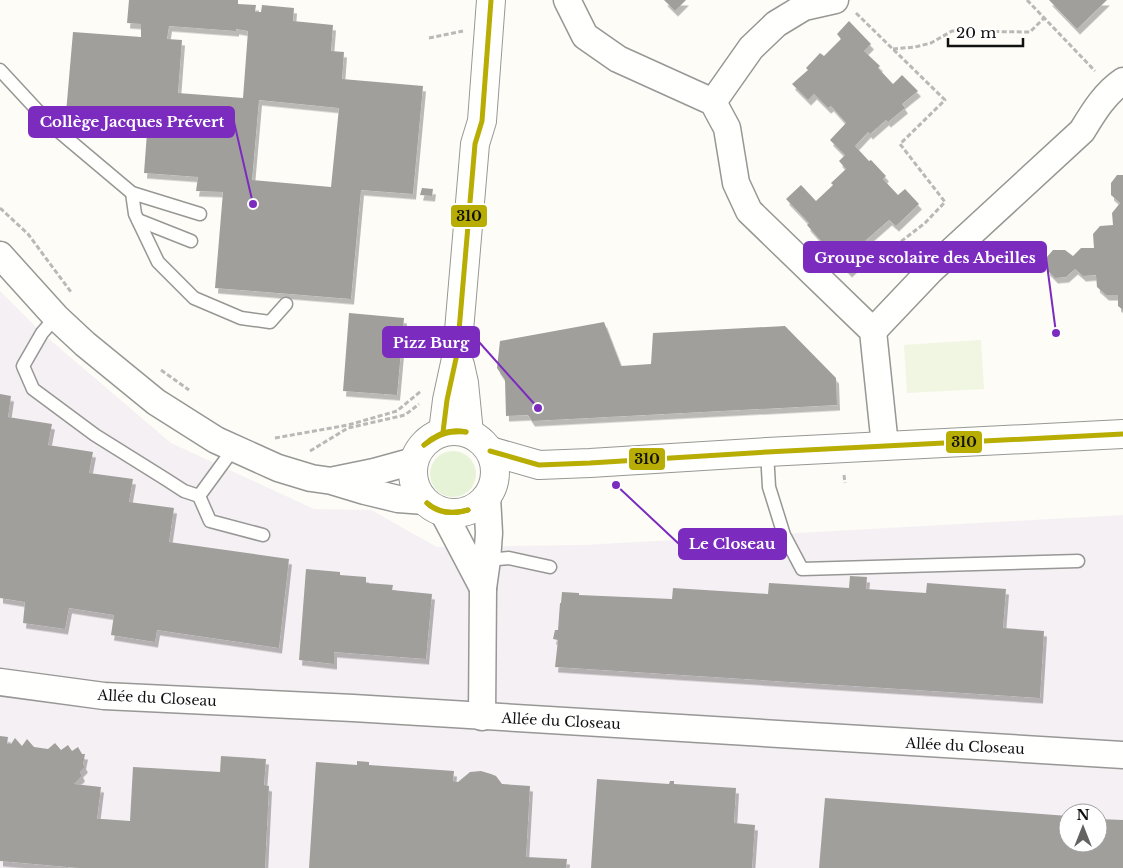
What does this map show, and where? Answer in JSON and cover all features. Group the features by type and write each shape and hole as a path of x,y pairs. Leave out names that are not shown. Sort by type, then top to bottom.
{"street":[{"path":"475,144 470,120 480,0"},
{"path":"456,433 447,400 457,354 475,144 482,121 491,0"},
{"path":"567,0 585,36 618,59 713,102 727,128 736,183 749,212 873,330 885,446"},
{"path":"713,102 752,48 776,24 804,6 843,4"},
{"path":"873,330 930,271 1082,131 1098,106 1115,88"},
{"path":"0,255 56,317 85,344 156,402 216,440 278,468 311,478 332,481 365,492 434,507 454,514 475,508 483,502 496,476 494,459 484,443 477,437 456,433 430,438 420,448 414,461 413,472 418,493 434,507 483,588"},
{"path":"490,451 539,464 590,463 1123,434"},
{"path":"332,481 414,461"},
{"path":"490,491 539,464"},
{"path":"482,717 483,588 488,560 490,491"},
{"name":"Allée du Closeau","path":"0,682 104,696 353,708 1123,755"}],"lane":[{"path":"0,70 50,124 132,193 200,214"},
{"path":"132,193 135,214 158,262 194,298 241,318 270,322 286,304"},
{"path":"138,220 192,240"},
{"path":"56,317 42,333 23,366 33,389 94,436 184,492 199,496"},
{"path":"199,496 234,448"},
{"path":"766,452 769,487 784,535 802,569 1078,561"},
{"path":"199,496 210,521 264,535"},
{"path":"488,560 509,558 550,567"}],"path":[{"path":"1027,0 1096,72 1096,79 1115,88"},
{"path":"843,4 944,100 900,144 944,202 924,224 899,243"},
{"path":"892,49 915,47 931,43 952,31 1030,32 1044,18"},
{"path":"429,38 470,29"},
{"path":"0,208 28,234 73,296"},
{"path":"160,369 192,392"},
{"path":"269,440 348,425 397,411 426,388"},
{"path":"278,468 348,428 405,415 420,403 426,401"}],"shaded area":[{"path":"0,291 42,333 171,443 314,509 371,510 437,547 584,545 1123,515 1123,868 0,868"}],"green space":[{"path":"981,340 984,389 907,393 904,345"},
{"path":"458,451 470,457 475,465 475,483 470,491 462,496 448,497 436,491 431,483 430,469 436,457 444,452"}],"building":[{"path":"129,0 238,0 238,4 256,5 255,12 261,12 262,5 294,8 293,21 333,25 331,51 344,52 342,79 423,86 413,194 361,190 351,299 215,288 223,192 196,191 198,177 144,173 148,119 66,113 73,32 141,37 141,24 127,23","holes":["169,26 248,31 243,98 178,93 182,40 167,39","259,100 339,108 331,187 252,180"]},
{"path":"664,0 686,0 675,11"},
{"path":"1049,0 1107,0 1077,29"},
{"path":"849,21 871,44 864,51 880,66 878,68 893,84 902,75 918,91 902,104 905,108 888,122 886,120 870,134 868,132 855,146 886,176 883,179 898,195 905,189 919,204 896,226 889,220 857,248 865,257 849,272 819,243 821,241 807,225 809,223 786,199 801,185 816,201 846,169 839,161 845,155 830,140 846,123 831,106 828,108 814,94 808,100 792,84 808,70 806,68 820,53 824,56 841,39 837,34"},
{"path":"1117,175 1123,175 1123,310 1118,306 1118,295 1106,295 1097,287 1096,275 1083,276 1075,269 1066,277 1055,278 1047,270 1046,258 1053,250 1065,250 1073,256 1081,248 1094,248 1093,234 1100,226 1113,225 1112,213 1120,203 1111,195 1111,183"},
{"path":"422,188 433,189 432,196 420,195"},
{"path":"349,313 404,318 397,395 343,391"},
{"path":"604,322 621,366 651,364 653,333 785,326 836,378 837,405 532,421 528,415 506,416 505,380 497,368 500,341"},
{"path":"0,394 11,396 8,417 52,424 48,445 93,452 89,473 133,479 129,502 174,508 169,542 289,559 279,648 157,630 155,642 111,635 114,615 69,608 65,629 23,623 25,602 0,598"},
{"path":"306,569 340,572 340,575 366,577 366,583 393,585 392,590 432,594 426,659 334,652 334,664 299,660"},
{"path":"850,576 867,577 866,589 926,593 927,583 1006,589 1003,628 1044,631 1040,698 555,667 558,640 553,639 555,630 558,630 562,592 579,593 579,595 672,599 673,588 768,594 769,583 849,588"},
{"path":"0,736 8,737 7,744 11,744 15,738 22,746 27,739 34,747 48,749 55,743 61,750 68,745 72,751 78,747 82,754 85,754 83,764 85,767 80,772 82,776 74,784 101,787 97,819 130,821 133,767 220,772 221,756 266,759 264,785 269,786 265,868 79,868 0,861"},
{"path":"357,761 369,762 369,765 454,771 453,781 458,782 470,772 481,771 496,776 502,784 530,786 526,857 567,859 566,868 309,868 316,762 357,765"},
{"path":"597,779 669,784 670,781 674,781 674,784 736,788 734,823 755,825 752,868 591,868"},
{"path":"825,798 1058,815 1058,853 1108,853 1108,819 1123,820 1123,868 819,868"}],"transit line":[{"name":"310","path":"443,432 447,400 457,354 475,144 482,121 491,0"},
{"name":"310","path":"424,445 433,438 449,431 466,432"},
{"name":"310","path":"424,445 444,434 466,432"},
{"name":"310","path":"490,451 539,465 1123,434"},
{"name":"310","path":"427,503 436,509 447,512 468,510"},
{"name":"310","path":"427,503 431,507 446,512 468,510"}],"place":[{"name":"Collège Jacques Prévert","path":"253,204"},
{"name":"Groupe scolaire des Abeilles","path":"1056,333"},
{"name":"Pizz Burg","path":"538,408"},
{"name":"Le Closeau","path":"616,485"}]}
